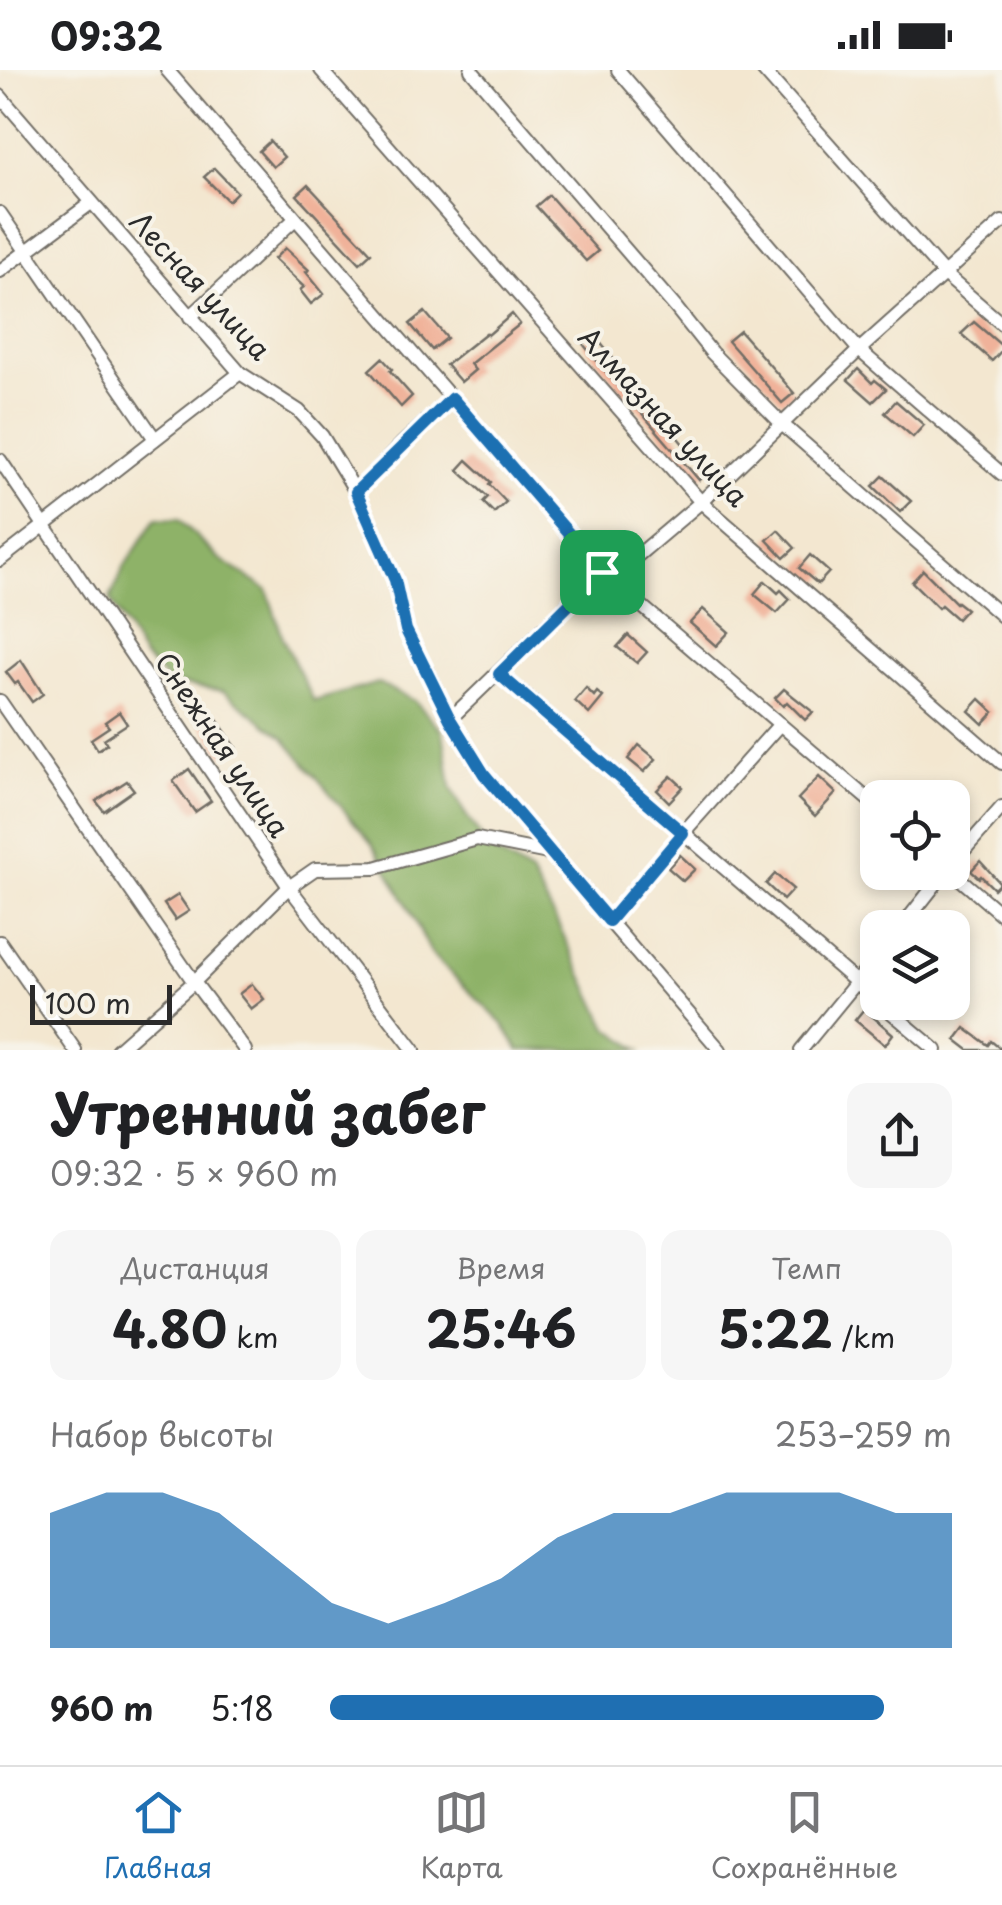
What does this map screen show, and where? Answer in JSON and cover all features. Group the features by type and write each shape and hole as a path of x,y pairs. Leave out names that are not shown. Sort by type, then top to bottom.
{"street":[{"path":"167,70 606,575 860,793"},
{"name":"Алмазная улица","path":"322,70 700,502 1002,762"},
{"path":"471,70 711,352 783,425 1002,616"},
{"path":"618,70 859,350 1002,474"},
{"path":"763,70 944,274 1002,324"},
{"name":"Лесная улица","path":"0,96 240,373 300,411 322,436 356,492 395,580 406,630 450,719 484,774 720,1050"},
{"path":"0,271 92,203"},
{"path":"0,213 155,439"},
{"path":"190,317 295,219"},
{"path":"450,719 606,575 700,502 859,350 1002,222"},
{"path":"0,560 240,373"},
{"path":"356,492 452,398"},
{"name":"Снежная улица","path":"0,460 289,887 414,1050"},
{"path":"499,674 860,986"},
{"path":"0,700 245,1050"},
{"path":"609,921 780,724"},
{"path":"970,843 1002,807"},
{"path":"117,1050 194,982 289,887 315,869 375,868 478,839 553,854"},
{"path":"970,887 1002,915"},
{"path":"914,910 931,890"},
{"path":"0,942 75,1050"},
{"path":"801,1050 860,978"},
{"path":"900,1020 936,1050"}],"green space":[{"path":"156,518 179,519 217,557 267,590 284,641 314,701 378,683 415,701 443,732 451,787 464,812 489,849 531,874 608,1028 640,1050 519,1050 503,1024 432,955 372,844 284,738 223,691 169,682 143,657 110,599 124,567"}],"building":[{"path":"270,141 284,157 273,167 259,151"},
{"path":"214,168 237,192 228,201 204,177"},
{"path":"308,185 371,253 360,263 297,195"},
{"path":"549,195 598,251 586,261 536,206"},
{"path":"285,248 309,270 306,272 324,294 311,304 300,290 304,287 274,259"},
{"path":"425,312 447,338 432,350 410,324"},
{"path":"512,314 520,324 470,364 475,370 461,382 446,365"},
{"path":"974,322 1002,346 992,361 961,334"},
{"path":"740,331 794,393 782,403 728,341"},
{"path":"594,335 708,470 699,480 583,344"},
{"path":"382,358 412,396 401,407 369,370"},
{"path":"858,369 872,383 875,380 886,389 873,402 848,380"},
{"path":"896,401 924,425 913,437 885,413"},
{"path":"467,460 506,502 494,513 483,502 488,497 458,470"},
{"path":"883,476 911,501 900,512 873,486"},
{"path":"778,530 795,548 784,558 767,540"},
{"path":"810,555 829,572 818,584 799,568"},
{"path":"923,570 966,609 957,619 941,605 938,608 912,582"},
{"path":"765,581 790,599 777,613 754,594"},
{"path":"703,609 729,632 716,646 690,623"},
{"path":"628,635 647,652 637,663 617,647"},
{"path":"21,660 43,694 32,702 6,672"},
{"path":"586,688 594,696 597,692 603,697 589,714 575,701"},
{"path":"784,689 813,712 805,720 787,702 783,706 775,698"},
{"path":"980,699 994,712 983,724 969,711"},
{"path":"119,712 127,724 104,739 107,744 98,750 91,739 109,727 105,722"},
{"path":"213,714 236,747 223,756 200,723"},
{"path":"639,745 656,759 644,772 628,759"},
{"path":"189,769 211,801 195,812 173,781"},
{"path":"671,776 683,787 669,802 657,790"},
{"path":"819,777 836,793 815,816 798,799"},
{"path":"127,781 134,790 104,811 96,801"},
{"path":"680,855 695,869 683,881 668,868"},
{"path":"980,861 1000,883 994,889 971,871"},
{"path":"775,874 793,889 783,900 766,884"},
{"path":"178,895 189,911 175,920 164,904"},
{"path":"252,984 264,999 251,1009 239,994"},
{"path":"860,1014 860,1020 877,1020 893,1034 885,1045 855,1020"},
{"path":"965,1028 1002,1050 969,1050 956,1040"}],"route":[{"path":"452,398 602,572 499,674 683,833 609,921 484,774 450,719 406,630 395,580 356,492 452,398"}]}
